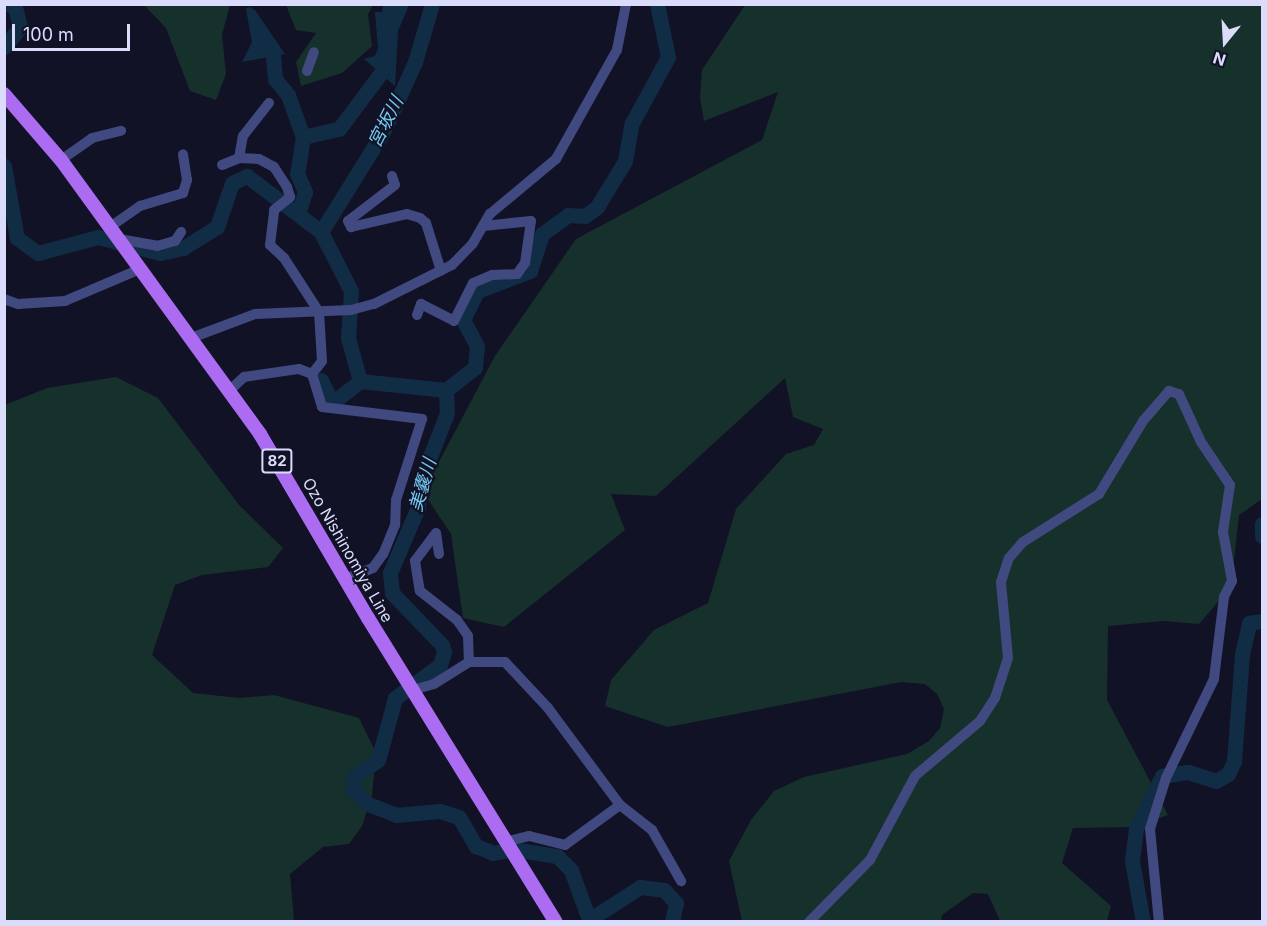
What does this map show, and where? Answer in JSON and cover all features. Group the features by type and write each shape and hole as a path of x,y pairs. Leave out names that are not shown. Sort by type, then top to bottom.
{"main road":[{"name":"Ozo Nishinomiya Line","path":"4,94 61,159 229,391 285,474 345,579 556,921"}],"street":[{"path":"191,338 255,314 319,312 374,303 441,270 473,243 501,204 556,159 617,50 626,4"},
{"path":"307,71 314,52"},
{"path":"238,158 243,136 269,103"},
{"path":"61,159 93,138 121,131"},
{"path":"110,227 140,206 183,193 188,180 183,154"},
{"path":"222,165 238,158 260,159 274,167 287,187 290,197 274,210 270,245 284,258 319,312 324,345 322,361 312,374"},
{"path":"392,176 395,185 348,220 351,227 407,214 420,218 426,223 441,270"},
{"path":"417,315 421,304 454,321 472,283 492,275 517,273 525,263 531,221 483,226"},
{"path":"119,239 158,246 175,241 181,232"},
{"path":"4,299 18,304 65,301 140,269"},
{"path":"229,391 244,377 299,369 312,374"},
{"path":"312,374 322,407 422,419 396,500 395,525 383,554 373,568 345,579"},
{"path":"809,921 870,860 915,776 980,721 995,698 1008,658 1001,582 1009,558 1023,542 1098,494 1143,421 1169,391 1179,394 1201,442 1230,485 1223,532 1232,581 1224,597 1214,679 1168,773 1150,829 1159,921"},
{"path":"439,554 436,533 415,561 420,591 458,620 468,636 469,662"},
{"path":"410,686 434,684 469,662 505,662 548,708 620,805 652,830 681,881"},
{"path":"512,847 529,836 566,845 620,805"}],"green space":[{"path":"144,5 230,5 222,35 226,74 216,100 190,91 166,28"},
{"path":"286,5 373,5 368,14 372,46 342,73 301,86 296,62 316,33 296,30"},
{"path":"745,5 1262,5 1262,499 1239,515 1231,587 1199,624 1164,621 1108,626 1107,700 1168,815 1133,827 1073,828 1062,863 1111,906 1107,921 1000,921 988,894 973,893 942,915 941,921 742,921 729,861 751,820 774,791 804,777 907,754 929,741 940,728 944,709 937,694 925,684 901,682 668,727 605,706 611,680 654,630 708,603 736,509 786,454 814,445 823,429 793,417 785,378 656,496 611,494 625,530 504,627 463,618 451,534 423,492 495,356 576,239 762,140 778,92 704,121 700,98 702,70"},
{"path":"116,377 158,398 239,505 283,548 268,567 202,575 175,585 152,655 193,693 239,698 274,695 359,718 376,753 372,795 362,826 349,844 323,847 290,874 294,921 5,921 5,405 47,388"}],"water":[{"path":"383,5 409,5 398,31 395,86 364,59 375,56 378,48 375,12 382,12"},
{"path":"249,7 255,10 285,54 242,62 252,42 246,9"}],"waterway":[{"name":"美嚢川","path":"4,47 20,27 15,7 8,4"},
{"name":"宮坂川","path":"321,232 383,132 415,62 432,4"},
{"path":"446,390 475,367 477,346 463,320 477,291 530,271 542,234 568,215 585,216 597,207 625,161 632,123 668,57 657,4"},
{"path":"273,56 275,79 288,95 303,137 297,173 305,192 298,214"},
{"path":"303,137 339,129 380,74"},
{"name":"美嚢川","path":"4,166 17,238 38,253 98,237 160,253 183,248 217,227 232,183 247,176 321,232 351,291 348,338 360,381 446,390 447,413 424,472 418,507 390,573 392,593 442,645 444,652 440,665 395,698 378,760 354,777 353,790 368,804 396,815 440,811 459,817 476,846 493,853 513,849 557,856 571,870 587,914 595,916 640,887 664,890 676,903 672,922"},
{"path":"321,380 332,403 360,381"},
{"path":"1262,524 1262,536"},
{"path":"1143,922 1132,861 1136,828 1162,776 1188,772 1216,781 1228,774 1234,761 1242,654 1249,623 1262,621"}]}
